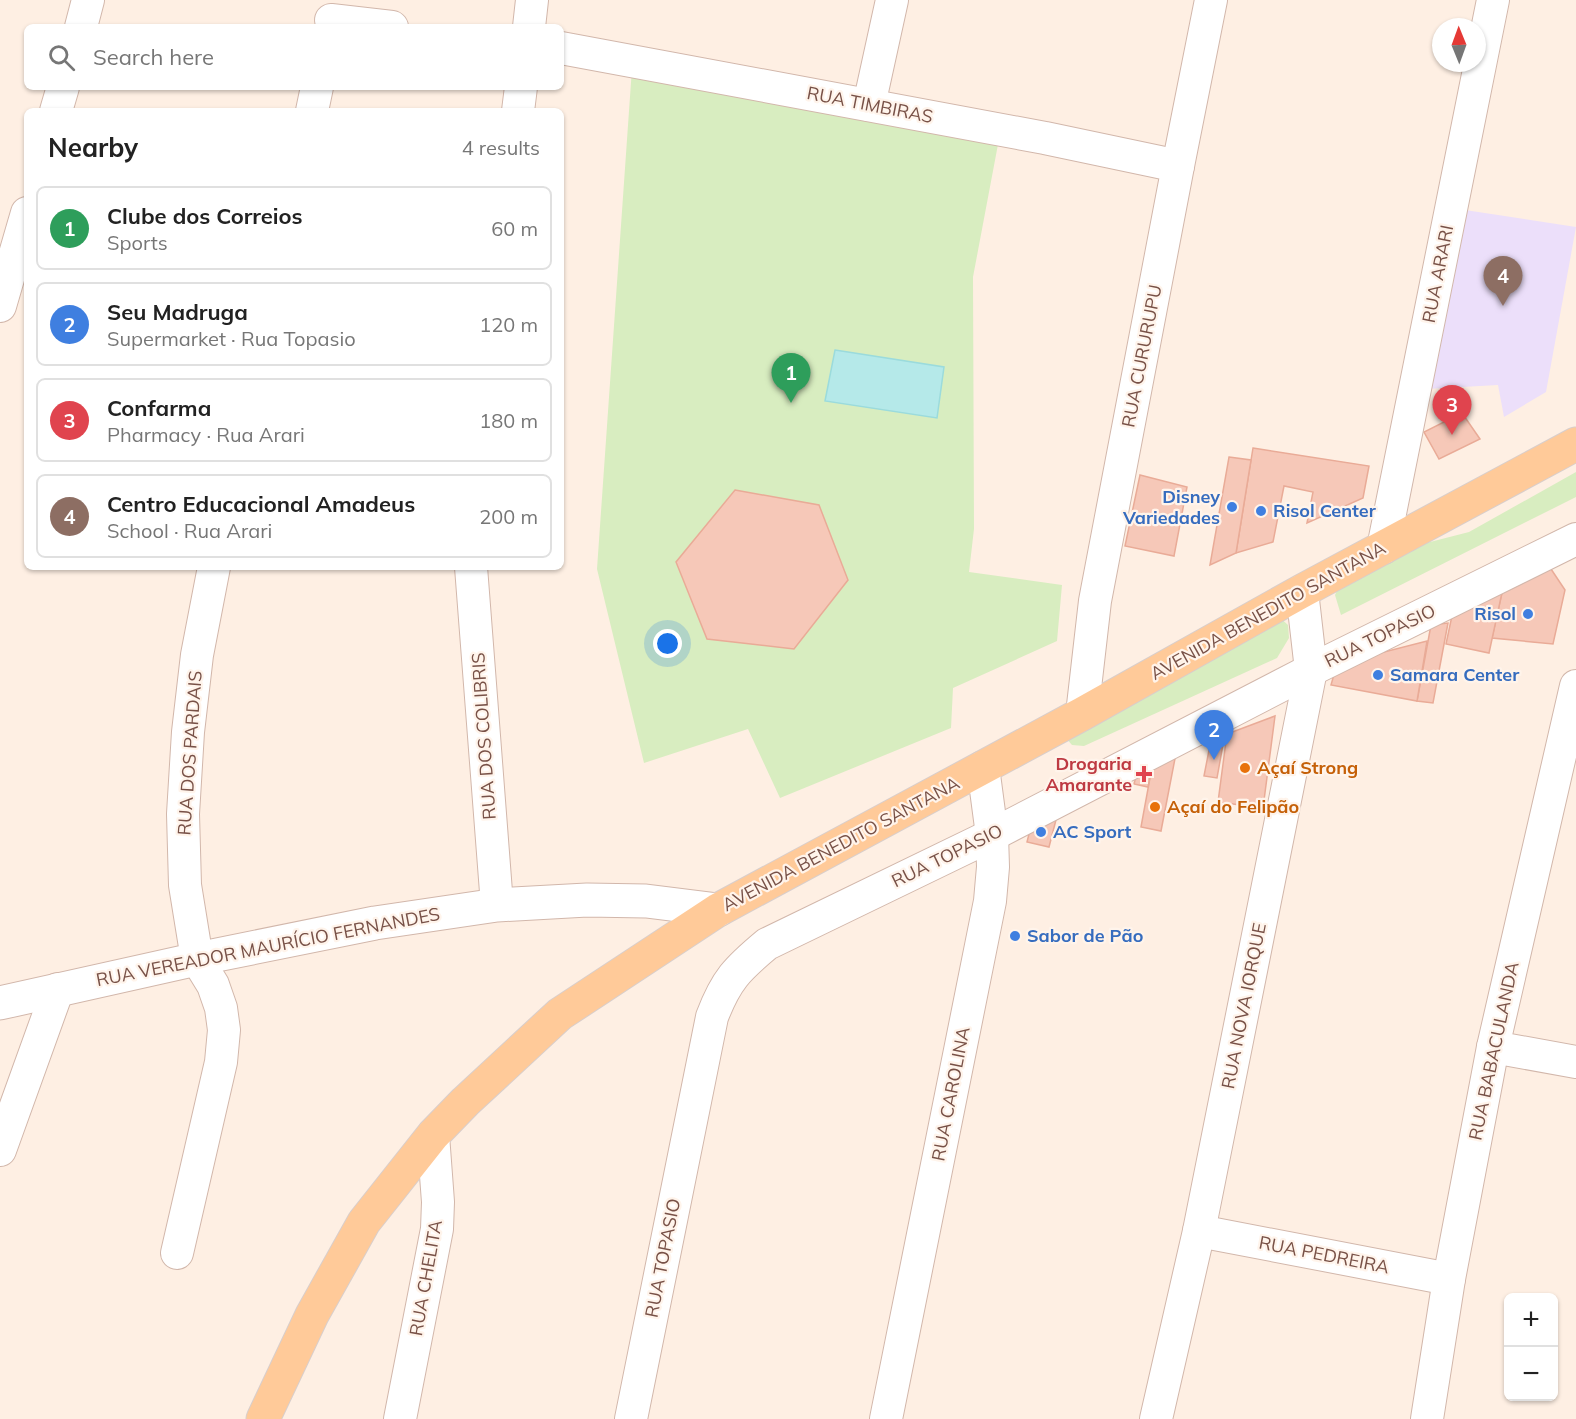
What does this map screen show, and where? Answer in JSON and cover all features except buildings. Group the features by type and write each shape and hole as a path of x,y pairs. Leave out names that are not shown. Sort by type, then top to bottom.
{"main road":[{"name":"AVENIDA BENEDITO SANTANA","path":"263,1419 312,1315 364,1222 433,1135 465,1102 560,1014 718,910 1576,444"}],"street":[{"path":"82,24 88,0"},
{"path":"529,24 532,0"},
{"path":"868,105 892,0"},
{"name":"RUA CURURUPU","path":"1082,714 1095,601 1212,0"},
{"name":"RUA ARARI","path":"1383,548 1493,0"},
{"path":"332,16 376,24"},
{"name":"RUA TIMBIRAS","path":"564,49 1045,138 1178,166"},
{"path":"57,108 62,90"},
{"path":"313,108 316,90"},
{"path":"518,108 521,90"},
{"path":"0,306 24,223"},
{"name":"RUA TOPASIO","path":"631,1419 712,1017 730,978 746,962 767,944 992,835 1311,670 1576,539"},
{"name":"RUA DOS PARDAIS","path":"177,1253 221,1062 224,1030 221,1008 213,986 197,959 185,885 183,814 188,732 197,655 213,570"},
{"name":"RUA DOS COLIBRIS","path":"471,570 497,905"},
{"name":"RUA NOVA IORQUE","path":"1156,1419 1199,1231 1311,670 1302,591"},
{"name":"RUA BABACULANDA","path":"1427,1419 1449,1279 1494,1047 1576,686"},
{"name":"RUA CAROLINA","path":"886,1419 990,901 993,867 992,835 983,767"},
{"name":"RUA VEREADOR MAURÍCIO FERNANDES","path":"0,1003 197,959 375,923 497,905 587,900 646,901 718,910"},
{"path":"0,1150 58,989"},
{"path":"1494,1047 1576,1062"},
{"name":"RUA CHELITA","path":"400,1419 437,1229 438,1202 433,1135"},
{"name":"RUA PEDREIRA","path":"1199,1231 1449,1279"}],"shaded area":[{"path":"1465,210 1576,227 1546,392 1504,417 1498,385 1426,389"}],"green space":[{"path":"632,68 999,139 973,277 974,529 969,572 1062,585 1057,641 953,688 951,728 780,798 748,729 644,763 597,569"},
{"path":"1576,472 1576,497 1341,615 1335,595 1344,576 1395,551 1469,532"},
{"path":"1277,615 1288,625 1289,638 1277,658 1084,746 1072,745 1065,737"}],"water":[{"path":"835,350 944,367 937,418 825,401"}],"place":[{"name":"Centro Educacional Amadeus","path":"1503,306"},
{"name":"Clube dos Correios","path":"791,403"},
{"name":"Confarma","path":"1452,435"},
{"name":"Disney Variedades","path":"1232,507"},
{"name":"Risol Center","path":"1261,511"},
{"name":"Risol","path":"1528,614"},
{"name":"Samara Center","path":"1378,675"},
{"name":"Seu Madruga","path":"1214,760"},
{"name":"Açaí Strong","path":"1245,768"},
{"name":"Drogaria Amarante","path":"1144,774"},
{"name":"Açaí do Felipão","path":"1155,807"},
{"name":"AC Sport","path":"1041,832"},
{"name":"Sabor de Pão","path":"1015,936"}]}
